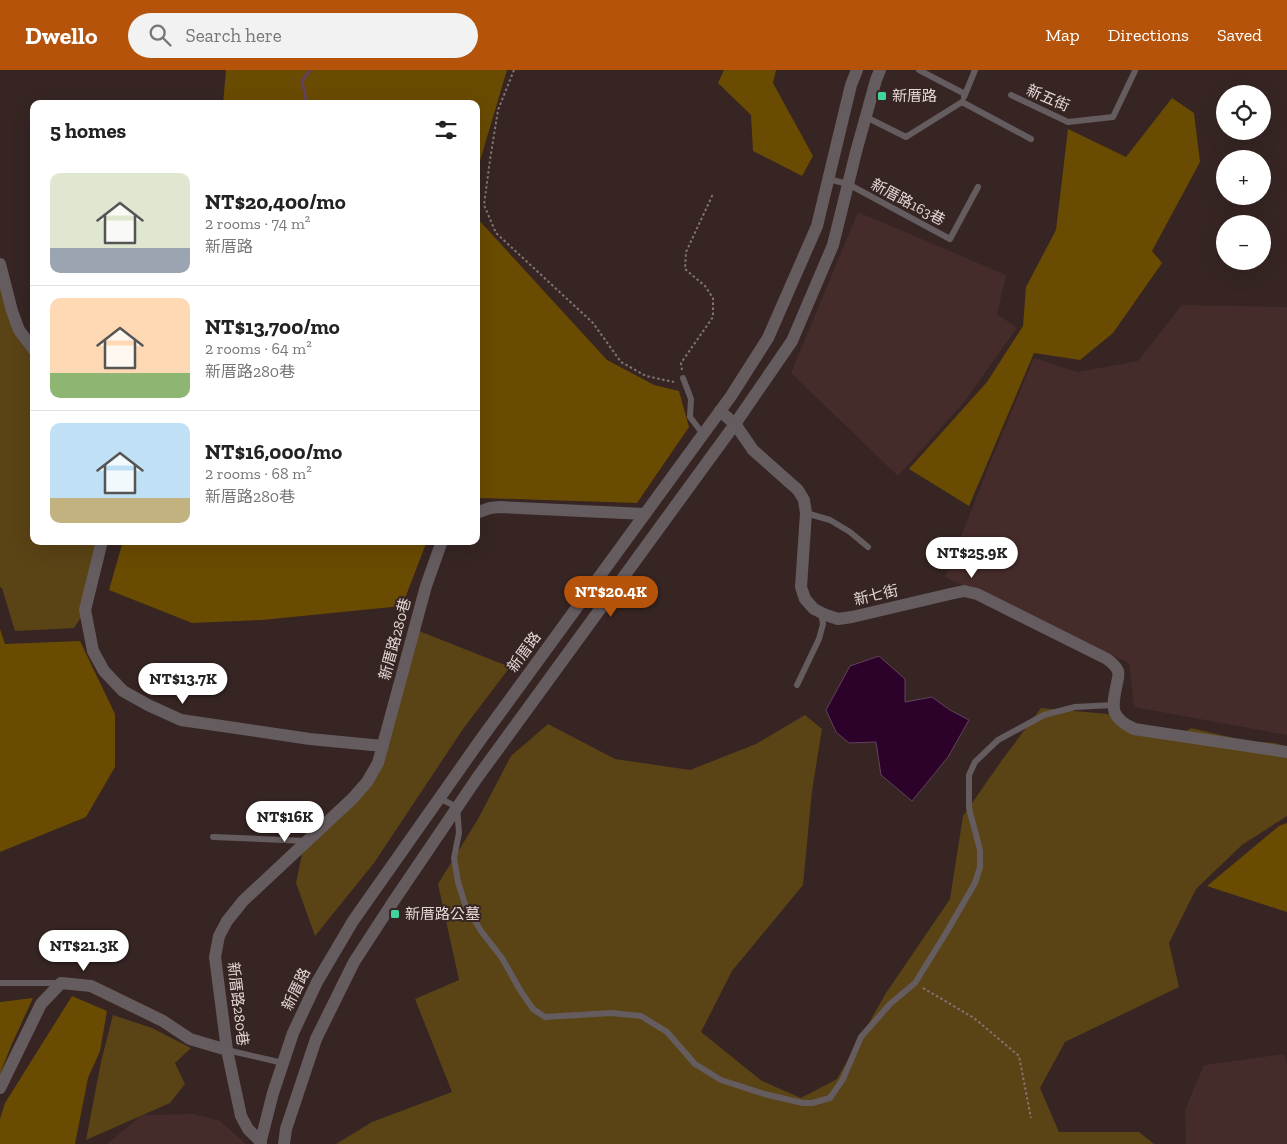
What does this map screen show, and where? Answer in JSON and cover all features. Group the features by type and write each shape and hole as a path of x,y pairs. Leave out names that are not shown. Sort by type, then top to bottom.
{"street":[{"name":"新厝路","path":"261,1143 273,1093 293,1033 317,982 352,922 486,731 720,411 768,338 817,226 851,85 857,70"},
{"path":"284,1144 286,1129 316,1039 354,962 488,762 735,424 792,341 833,245 880,70"},
{"path":"0,264 19,330 30,345"},
{"path":"720,411 735,424 753,450 798,490 804,500 806,513 801,587 805,599 814,609 821,613"},
{"path":"668,482 683,495"},
{"path":"480,512 499,507 645,514"},
{"path":"101,545 84,610 93,651 104,671 123,691 181,720 310,739 383,746"},
{"name":"新厝路280巷","path":"261,1143 248,1129 241,1116 226,1050 215,957 219,936 243,900 353,798 367,782 378,763 426,586 441,545"},
{"name":"新七街","path":"821,613 838,618 852,617 964,591 977,594 1107,659 1118,671 1119,677 1112,705"},
{"path":"1112,705 1118,719 1126,726 1134,729 1287,752"},
{"path":"0,1088 41,1004 61,983 91,986 163,1021 190,1040 226,1050"}],"lane":[{"path":"919,70 965,94"},
{"path":"866,117 906,137 962,102 975,70"},
{"name":"新五街","path":"1011,95 1068,122 1113,116 1135,70"},
{"path":"962,102 1031,139"},
{"name":"新厝路163巷","path":"828,179 848,184 950,239 978,187"},
{"path":"683,378 691,398 690,416 703,434"},
{"path":"806,513 830,520 850,532 868,547"},
{"path":"796,685 819,639 823,624 821,613"},
{"path":"439,798 457,807 459,833 454,858 458,882 465,904 481,931 502,958 533,1009 545,1017 611,1013 641,1016 667,1032 695,1064 721,1080 764,1094 803,1103 812,1103 830,1098 844,1079 861,1037 890,1004 915,983 976,883 980,867 980,850 969,808 969,775 975,762 998,740 1044,715 1075,707 1112,705"},
{"path":"213,837 307,841"},
{"path":"0,983 61,983"},
{"path":"226,1050 283,1063"}],"path":[{"path":"514,70 498,110 484,205 496,234 593,323 621,362 646,376 686,386"},
{"path":"683,378 681,363 713,316 713,298 705,286 685,269 686,252 713,194"},
{"path":"915,983 974,1018 1019,1056 1031,1118"}],"shaded area":[{"path":"226,70 507,70 480,161 480,100 223,100"},
{"path":"724,70 776,70 773,83 813,156 802,176 753,151 751,115 718,83"},
{"path":"1172,98 1194,113 1200,162 1152,251 1162,263 1113,333 1080,360 1034,353 969,506 909,469 987,382 1023,326 1026,287 1056,230 1068,129 1126,157"},
{"path":"858,212 1006,275 997,314 1017,328 964,402 898,476 791,373"},
{"path":"480,221 607,360 654,385 679,391 689,427 637,503 481,498"},
{"path":"0,280 30,341 30,545 100,545 83,614 74,628 15,631 2,588 0,587"},
{"path":"1182,305 1287,307 1287,735 1134,707 1129,663 945,577 1034,358 1077,372 1138,361"},
{"path":"122,545 425,545 402,606 262,620 192,623 109,590"},
{"path":"0,629 5,644 80,641 115,714 115,767 86,817 0,852"},
{"path":"419,631 510,667 463,729 374,863 315,936 296,883 303,849 382,760"},
{"path":"879,656 905,679 905,702 932,697 950,710 969,720 948,757 912,801 881,775 876,742 849,743 836,732 826,710 850,666"},
{"path":"1041,708 1119,715 1173,740 1191,728 1246,741 1275,743 1287,747 1287,816 1242,845 1196,889 1169,943 1179,987 1065,1042 1040,1088 1059,1132 1139,1132 1154,1144 336,1144 372,1122 452,1092 415,999 459,980 438,884 478,819 511,756 548,724 615,759 690,770 756,744 805,715 822,729 812,791 803,885 732,971 701,1032 762,1081 801,1098 837,1079 886,993 950,899 963,816"},
{"path":"1287,823 1287,912 1207,886 1279,826"},
{"path":"72,996 107,1011 100,1051 88,1078 75,1144 0,1144 0,1119 5,1103"},
{"path":"33,998 11,1046 0,1074 0,1002"},
{"path":"113,1015 152,1028 191,1048 175,1063 185,1084 170,1103 86,1140 101,1062"},
{"path":"1284,1054 1287,1064 1287,1144 1186,1144 1185,1110 1204,1065"},
{"path":"194,1114 220,1121 246,1144 107,1144 142,1115"}],"waterway":[{"path":"306,100 302,81 310,70"}],"place":[{"name":"新厝路","path":"882,96"},
{"name":"新厝路公墓","path":"395,914"}]}
